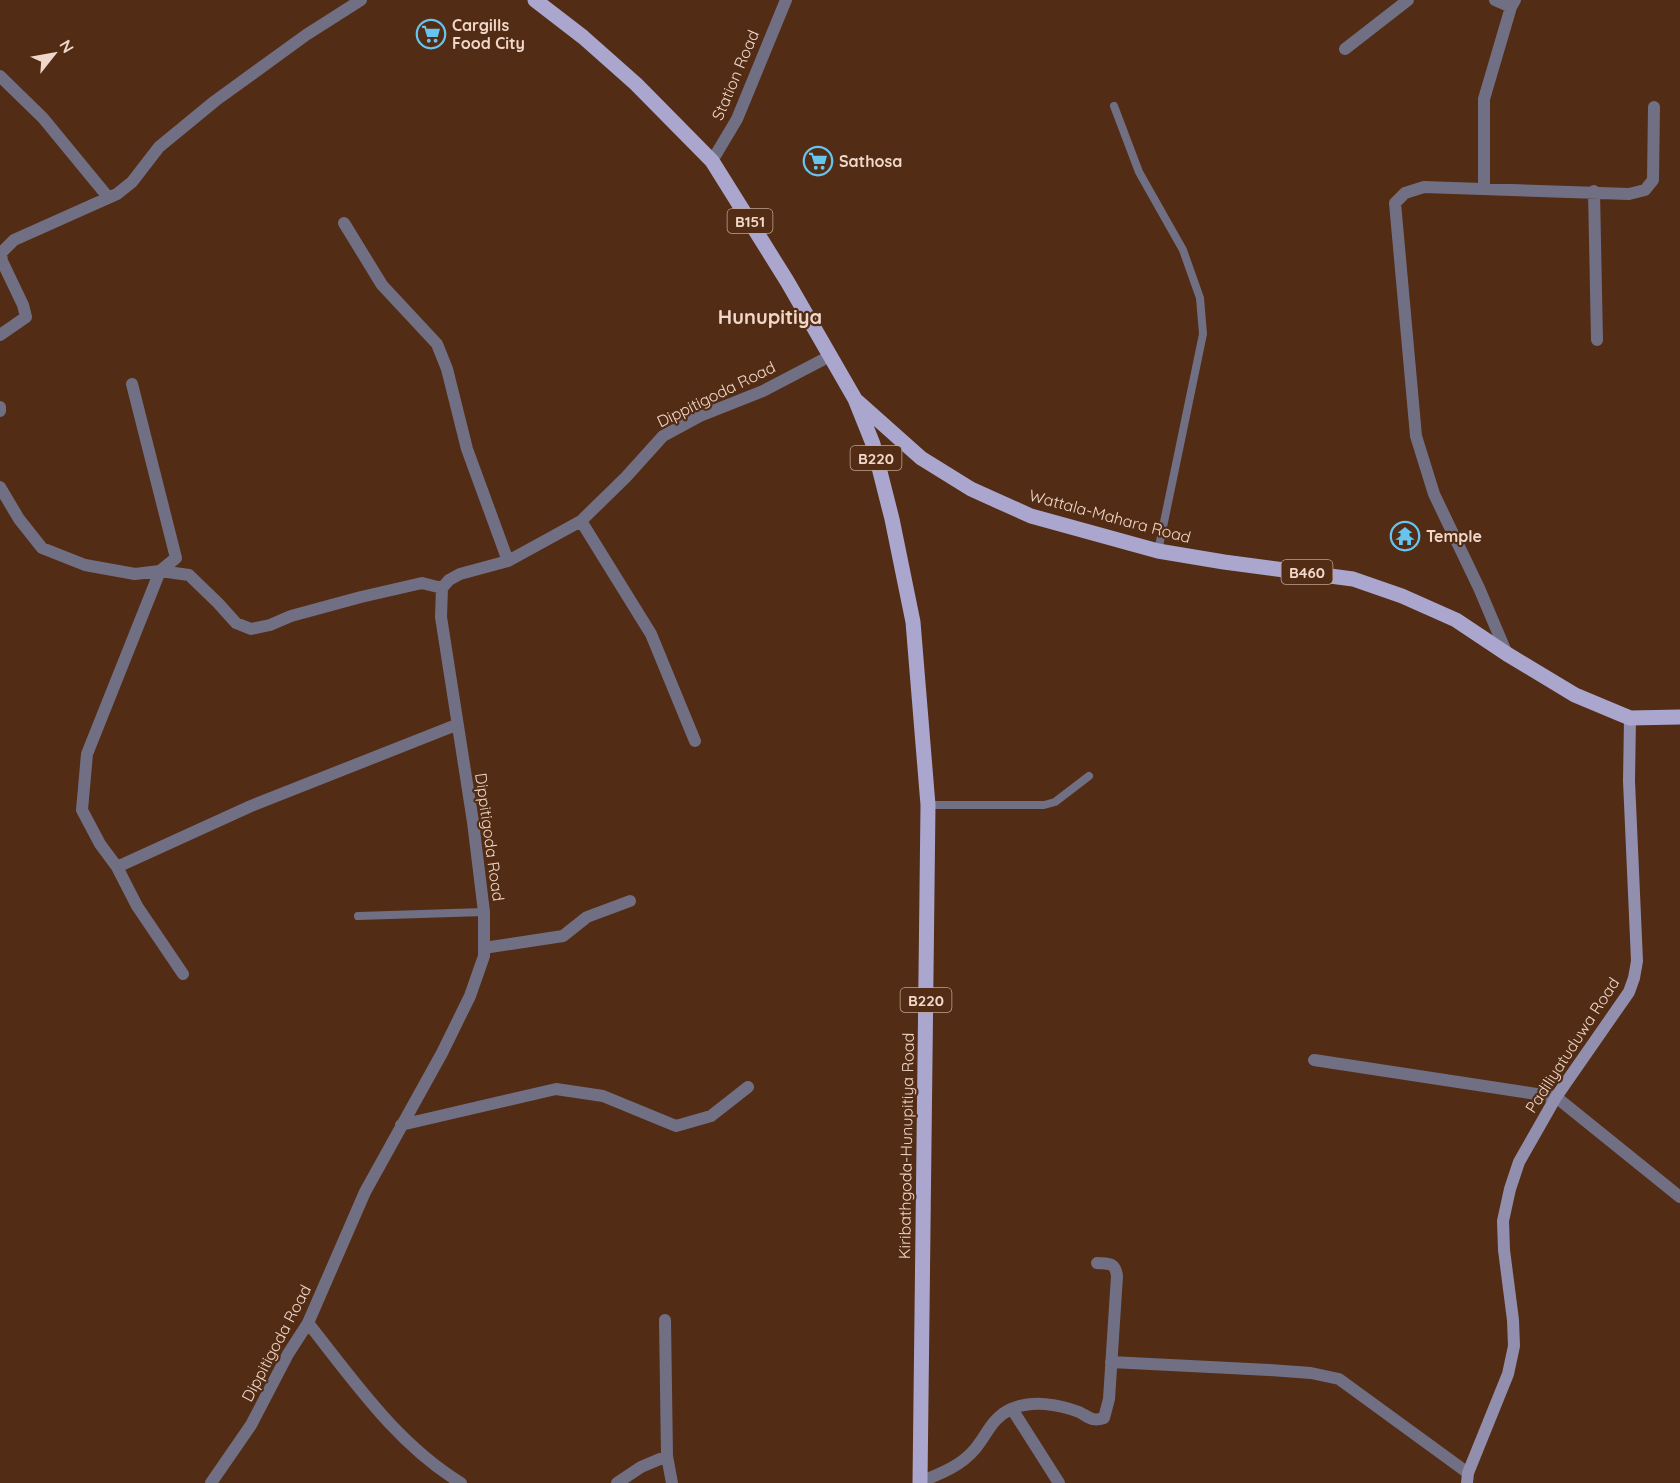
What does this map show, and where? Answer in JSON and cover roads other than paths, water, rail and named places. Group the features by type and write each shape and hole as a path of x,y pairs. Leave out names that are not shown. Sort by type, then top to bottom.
{"main road":[{"name":"Kiribathgoda-Hunupitiya Road","path":"536,0 583,37 636,84 712,161 787,281 855,399 873,444 892,519 913,622 928,805 920,1482"},
{"name":"Wattala-Mahara Road","path":"855,399 921,458 971,489 1031,516 1158,551 1353,579 1402,596 1456,620 1575,695 1630,718 1680,717"}],"street":[{"path":"0,335 26,317 23,304 2,261 1,253 6,246 14,240 117,194 132,182 159,147 215,101 306,35 361,0"},
{"name":"Station Road","path":"712,161 737,119 786,0"},
{"path":"1345,49 1408,0"},
{"path":"1484,188 1484,99 1513,4 1495,0"},
{"path":"0,76 43,118 108,197"},
{"path":"1507,654 1479,588 1434,494 1416,436 1395,203 1405,193 1424,187 1594,191 1629,194 1646,190 1653,180 1654,107"},
{"path":"1594,191 1597,340"},
{"path":"344,223 382,285 437,344 447,369 467,448 508,561"},
{"name":"Dippitigoda Road","path":"211,1483 251,1425 288,1354 308,1323 365,1192 442,1053 470,996 484,956 484,912 473,822 456,725 441,617 442,588 449,580 460,574 508,561 581,521 626,477 663,436 700,416 763,391 830,356"},
{"path":"132,384 176,558 160,571 87,754 82,810 100,844 117,867 137,906 183,974"},
{"path":"0,487 19,519 42,548 86,565 135,574 160,571 189,575 236,623 251,629 361,597 422,583 442,588"},
{"path":"581,521 651,634 695,741"},
{"name":"Padiliyatuduwa Road","path":"1467,1478 1508,1374 1514,1346 1503,1221 1519,1162 1556,1097 1629,992 1634,978 1637,961 1629,793 1630,718"},
{"path":"117,867 251,806 456,725"},
{"path":"484,948 563,936 586,917 630,901"},
{"path":"1314,1060 1556,1097 1680,1197"},
{"path":"401,1125 556,1089 603,1096 676,1126 711,1116 748,1088"},
{"path":"920,1482 962,1462 975,1449 995,1419 1012,1409 1028,1404 1053,1404 1091,1420 1104,1418 1109,1399 1116,1268 1113,1265 1096,1263"},
{"path":"664,1320 667,1456 672,1483"},
{"path":"308,1323 371,1403 400,1435 431,1464 456,1482"},
{"path":"1111,1362 1311,1373 1339,1379 1467,1478"},
{"path":"1012,1409 1059,1483"},
{"path":"617,1483 641,1467 667,1456"}],"lane":[{"path":"1114,106 1139,172 1183,250 1200,298 1203,334 1158,551"},
{"path":"928,805 1044,805 1055,802 1089,776"},
{"path":"358,916 484,912"}],"place":[{"name":"Cargills Food City","path":"431,34"},
{"name":"Sathosa","path":"818,161"},
{"name":"Temple","path":"1405,536"}],"district":[{"name":"Hunupitiya","path":"770,316"}]}
